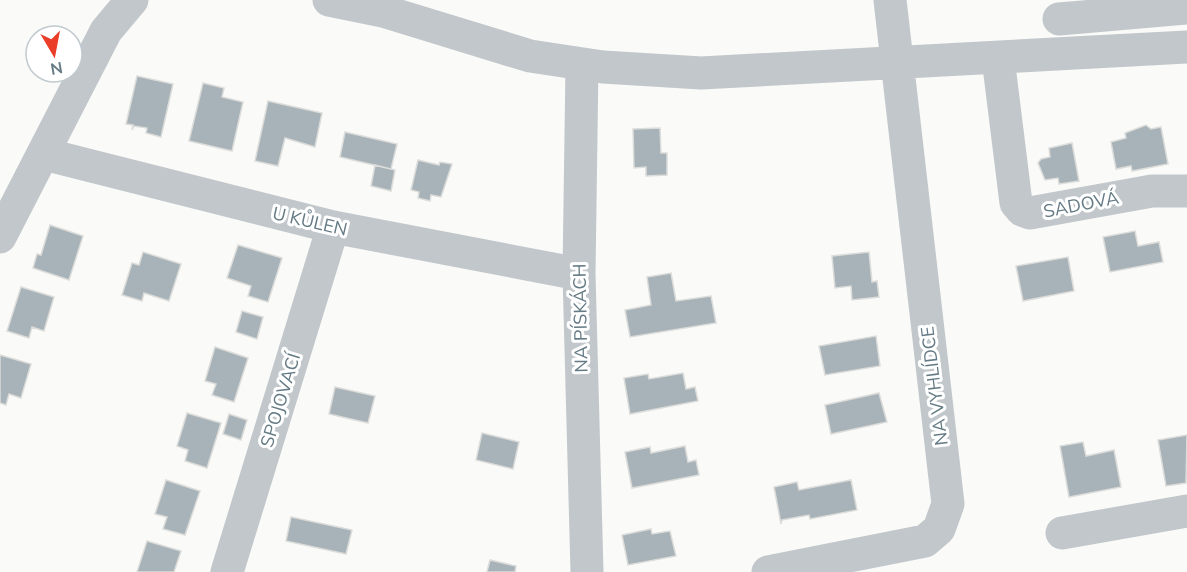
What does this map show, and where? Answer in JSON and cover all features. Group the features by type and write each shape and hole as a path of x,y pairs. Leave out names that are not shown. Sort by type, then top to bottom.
{"street":[{"path":"0,237 106,31 132,0"},
{"path":"329,0 383,11 530,56 582,64 700,73 1187,47"},
{"name":"NA VYHLÍDCE","path":"768,572 916,544 932,536 944,520 948,504 890,0"},
{"path":"1059,19 1187,8"},
{"name":"SADOVÁ","path":"998,58 1016,203 1022,210 1030,213 1152,191 1187,191"},
{"name":"NA PÍSKÁCH","path":"582,64 579,274 587,572"},
{"name":"U KŮLEN","path":"44,154 333,227 579,274"},
{"name":"SPOJOVACÍ","path":"227,572 333,227"},
{"path":"1062,533 1186,518"}],"building":[{"path":"137,76 173,84 161,137 146,133 147,128 134,126 132,130 133,125 126,124"},
{"path":"203,83 224,88 222,97 243,102 232,151 189,141"},
{"path":"268,101 322,113 315,147 285,138 278,166 255,161"},
{"path":"1146,125 1151,129 1161,127 1168,164 1132,171 1131,166 1116,169 1111,142 1126,138 1125,133"},
{"path":"660,128 661,153 667,153 667,175 646,176 646,167 634,168 633,129"},
{"path":"345,132 397,144 391,169 340,157"},
{"path":"1072,143 1079,181 1059,184 1058,178 1045,180 1038,163 1041,159 1050,157 1049,148"},
{"path":"418,160 439,165 440,162 452,164 441,197 431,195 430,201 418,198 419,192 411,190"},
{"path":"375,165 395,170 391,191 371,186"},
{"path":"50,225 83,236 69,280 33,268 37,254 41,255"},
{"path":"1135,231 1138,246 1159,242 1163,262 1110,272 1103,237"},
{"path":"238,245 282,258 268,302 248,296 251,286 227,278"},
{"path":"143,252 181,264 169,301 144,293 142,301 122,295 132,263 139,265"},
{"path":"869,252 872,282 877,281 879,297 852,300 851,286 835,288 832,256"},
{"path":"1068,257 1074,291 1023,301 1016,266"},
{"path":"671,273 676,301 711,296 716,323 630,337 625,310 651,305 647,277"},
{"path":"21,287 54,297 44,331 32,327 29,338 7,331"},
{"path":"242,311 263,317 257,339 236,332"},
{"path":"876,336 880,366 825,375 819,346"},
{"path":"215,347 248,358 234,402 212,395 216,384 205,381"},
{"path":"0,355 31,364 21,398 9,394 6,405 0,403"},
{"path":"683,373 686,389 695,387 698,401 630,414 624,378 648,374 649,379"},
{"path":"335,387 375,396 368,423 329,414"},
{"path":"879,393 887,422 831,434 825,405"},
{"path":"187,413 221,423 207,468 185,461 188,450 177,446"},
{"path":"229,414 247,420 241,440 223,434"},
{"path":"482,433 519,442 513,469 476,460"},
{"path":"1187,435 1186,483 1166,486 1158,440"},
{"path":"1083,442 1086,456 1114,450 1121,487 1069,497 1060,446"},
{"path":"685,446 688,462 696,460 699,475 632,488 625,452 650,447 651,453"},
{"path":"166,480 200,491 185,535 163,529 167,517 155,514"},
{"path":"851,480 857,510 810,519 809,515 782,520 781,524 774,487 797,482 799,490"},
{"path":"291,517 352,530 346,554 286,541"},
{"path":"651,529 652,534 670,531 676,556 628,565 622,535"},
{"path":"147,541 181,551 174,572 137,572"},
{"path":"490,560 516,566 515,572 487,572"}]}
